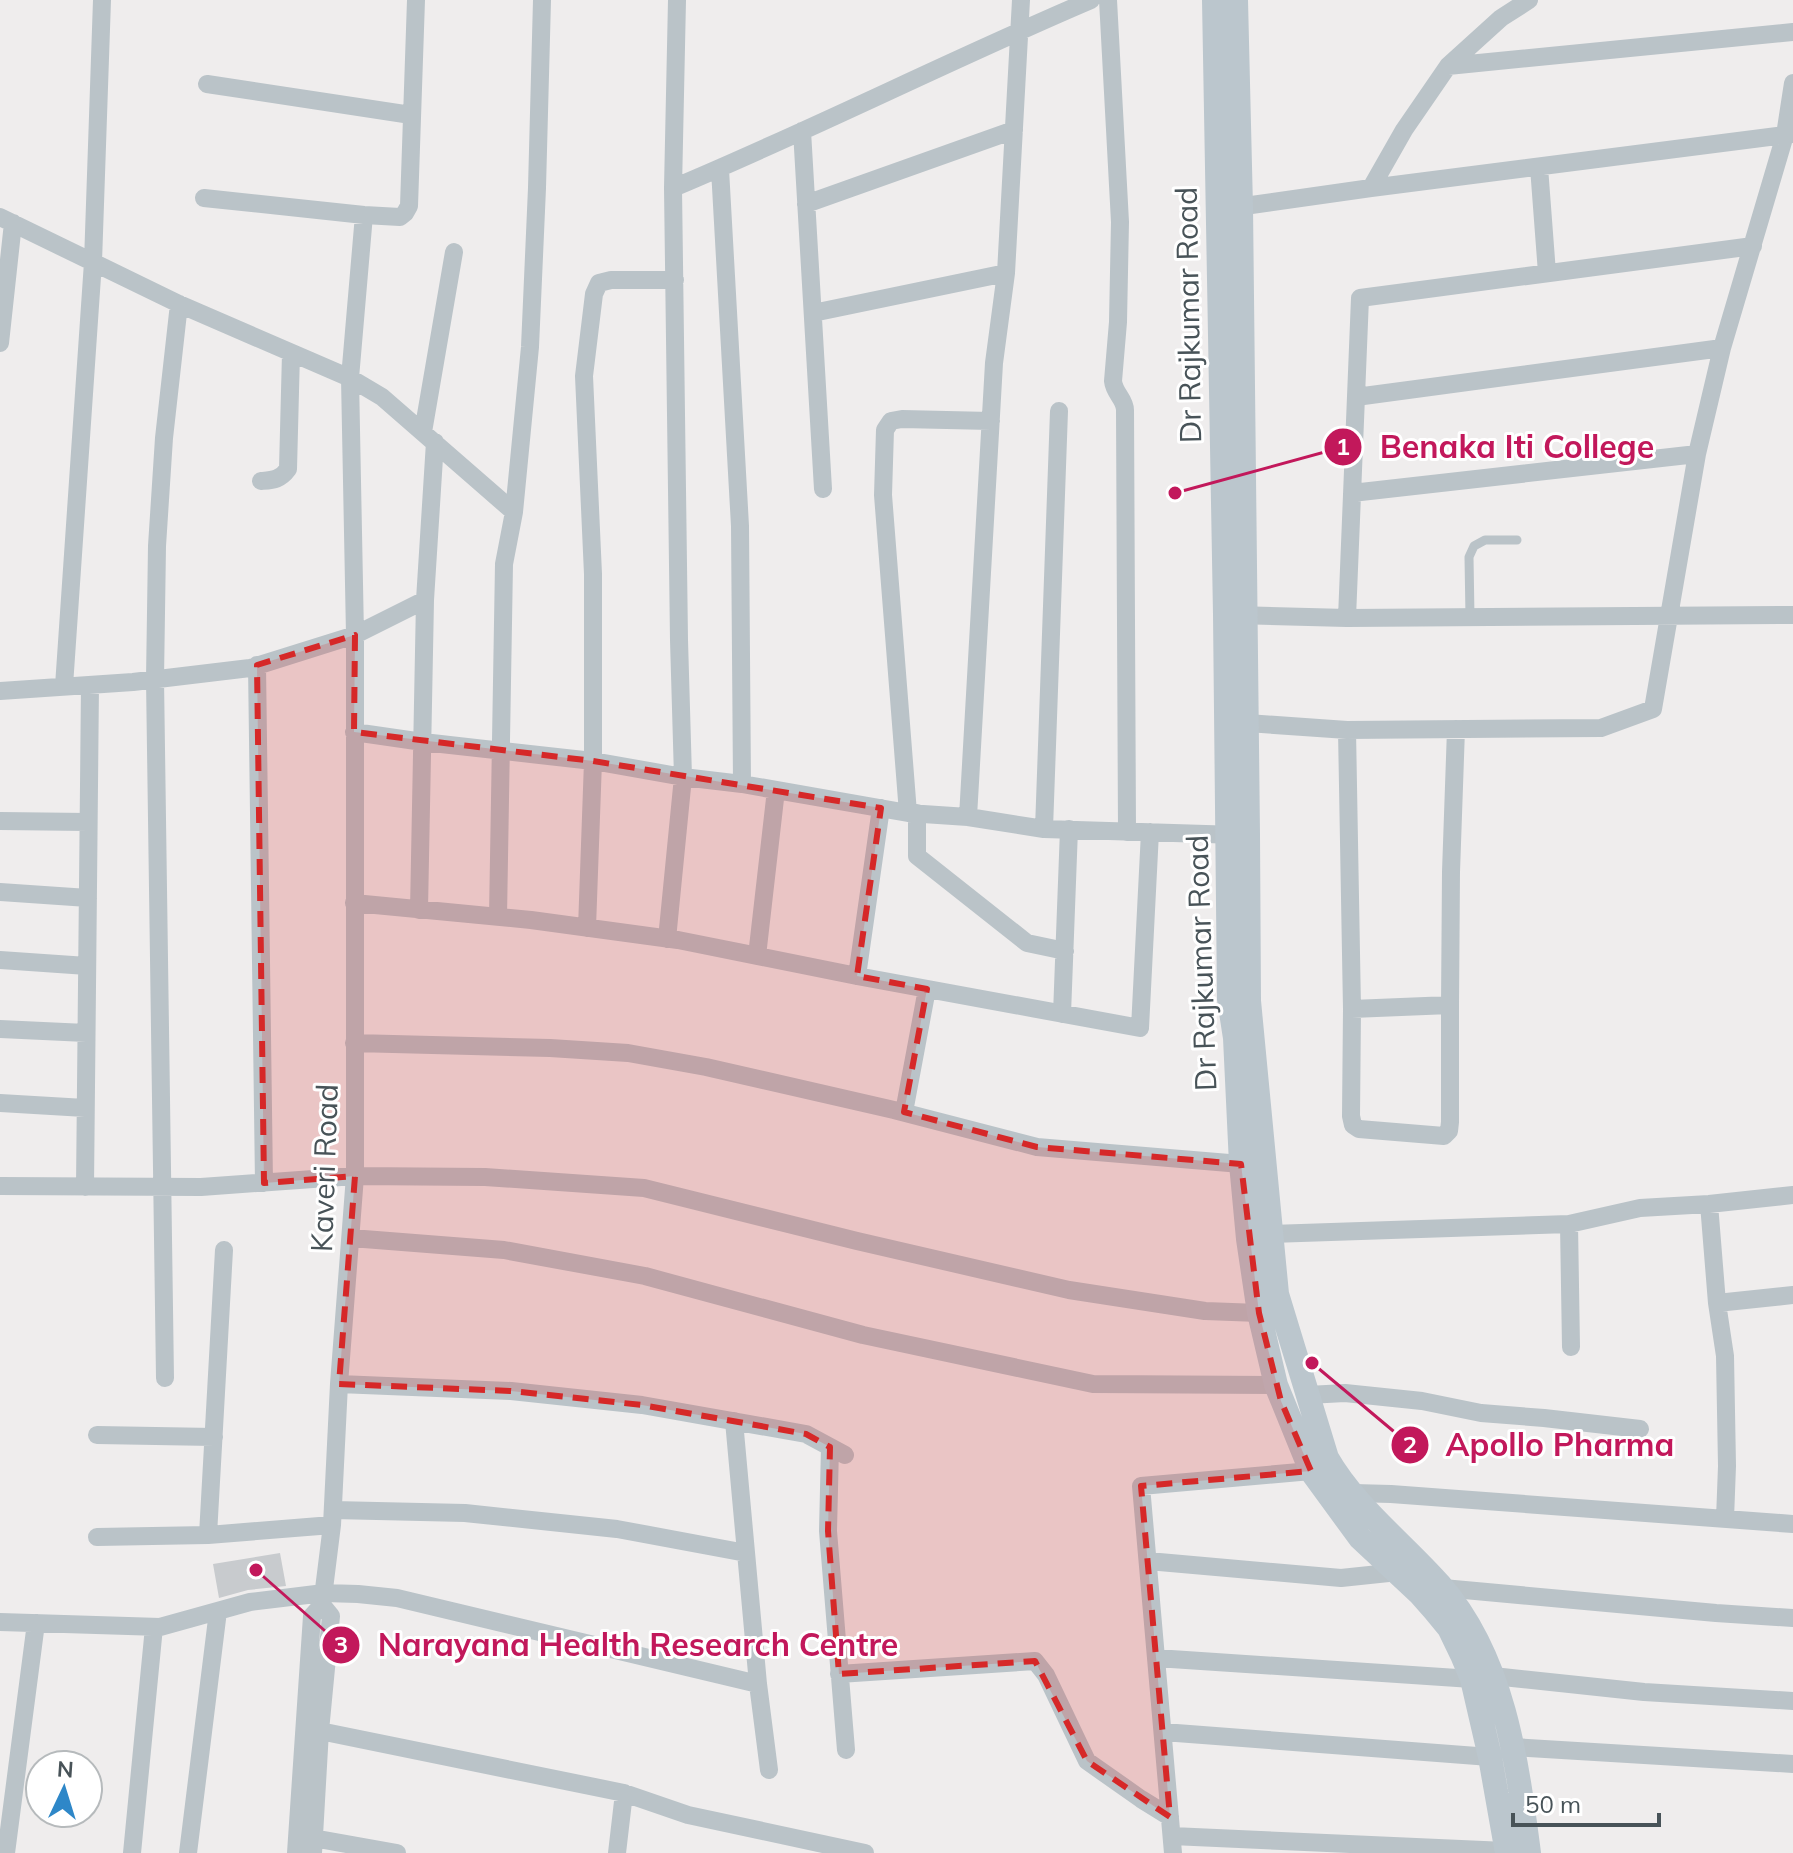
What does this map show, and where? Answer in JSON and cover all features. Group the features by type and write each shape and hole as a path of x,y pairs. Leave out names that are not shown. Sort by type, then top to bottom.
{"main road":[{"name":"Dr Rajkumar Road","path":"1214,0 1230,208"},
{"name":"Dr Rajkumar Road","path":"1236,0 1230,208 1238,835 1249,1001 1277,1294 1327,1458 1335,1472 1380,1525 1443,1588 1470,1627 1482,1677 1490,1757 1518,1852"},
{"name":"Dr Rajkumar Road","path":"1235,614 1247,723 1229,999 1235,1038 1248,1239 1259,1313 1276,1385 1311,1471 1360,1538 1420,1594 1449,1628 1482,1677 1513,1747 1518,1852"}],"street":[{"path":"64,686 93,262 102,0"},
{"path":"204,198 400,217 409,206 416,0"},
{"path":"498,917 504,564 514,512 531,321 542,0"},
{"path":"667,939 683,777 673,188 677,0"},
{"path":"968,817 994,363 1006,273 1021,0"},
{"path":"673,188 1091,0"},
{"path":"1108,0 1120,222 1118,322 1113,381 1114,388 1125,403 1127,832"},
{"path":"1371,188 1404,130 1448,66 1501,18 1529,0"},
{"path":"1448,66 1793,32"},
{"path":"1247,723 1347,730 1601,728 1653,709 1697,454 1722,348 1789,135 1793,83"},
{"path":"207,84 411,115"},
{"path":"806,204 1014,130"},
{"path":"802,131 823,489"},
{"path":"1230,208 1789,135"},
{"path":"1539,167 1547,273"},
{"path":"720,169 740,526 742,784"},
{"name":"Kaveri Road","path":"296,1853 312,1616 323,1599 332,1518 355,1176 355,635 350,378 364,215"},
{"path":"0,343 6,220 179,304 350,378 382,397 514,512"},
{"path":"1347,618 1360,298 1753,246"},
{"path":"419,910 429,437 454,252"},
{"path":"813,313 1006,273"},
{"path":"587,928 593,761 593,574 584,376 594,294 599,283 611,280 675,280"},
{"path":"165,1378 155,679 157,546 164,438 179,304"},
{"path":"1356,397 1722,348"},
{"path":"261,481 276,480 288,469 291,353"},
{"path":"1044,829 1059,411"},
{"path":"991,421 902,419 891,421 885,430 883,495 917,856 1027,943 1065,951"},
{"path":"1352,493 1697,454"},
{"path":"0,691 155,679 257,665 355,635 425,600"},
{"path":"1235,614 1347,618 1793,615"},
{"path":"257,665 264,1183"},
{"path":"85,1187 90,685"},
{"path":"1347,730 1353,1125 1359,1129 1444,1136 1449,1131 1450,1122 1451,872 1456,729"},
{"path":"354,732 593,761 912,813 968,817 1044,829 1238,835"},
{"path":"757,956 776,790"},
{"path":"857,976 881,808"},
{"path":"0,821 88,822"},
{"path":"1062,1014 1069,829"},
{"path":"354,903 498,917 667,939 1140,1028 1150,832"},
{"path":"0,892 88,898"},
{"path":"0,960 87,966"},
{"path":"904,1112 927,989"},
{"path":"1352,1009 1450,1005"},
{"path":"0,1029 86,1033"},
{"path":"354,1043 628,1053 706,1067 904,1112 1037,1147 1241,1164"},
{"path":"0,1103 85,1108"},
{"path":"0,1186 163,1187 355,1176 485,1177 644,1188 1069,1290 1205,1311 1259,1313"},
{"path":"1271,1234 1569,1224 1640,1208 1793,1195"},
{"path":"1709,1204 1717,1303 1725,1356 1725,1519"},
{"path":"1569,1224 1571,1347"},
{"path":"351,1238 504,1250 645,1276 863,1335 1093,1384 1276,1385"},
{"path":"208,1535 224,1250"},
{"path":"1717,1303 1793,1295"},
{"path":"339,1384 511,1391 642,1405 806,1434 838,1451 828,1531 846,1750"},
{"path":"1308,1395 1345,1393 1422,1401 1481,1413 1640,1429"},
{"path":"734,1421 769,1770"},
{"path":"97,1435 214,1437"},
{"path":"1172,1836 1141,1486 1311,1471"},
{"path":"1353,1493 1793,1524"},
{"path":"97,1537 208,1535 332,1518 465,1513 617,1529 746,1553"},
{"path":"1148,1561 1341,1578 1398,1572"},
{"path":"1443,1588 1793,1618"},
{"path":"0,1622 160,1627 250,1602 323,1599 358,1594 397,1598 758,1684"},
{"name":"Kaveri Road","path":"313,1846 331,1616 323,1599"},
{"path":"188,1853 218,1611"},
{"path":"6,1853 36,1623"},
{"path":"132,1853 154,1627"},
{"path":"1156,1658 1482,1677 1644,1692 1793,1701"},
{"path":"839,1674 1035,1661 1046,1675 1087,1761 1141,1799 1172,1836 1539,1853"},
{"path":"320,1731 624,1793 688,1815 865,1853"},
{"path":"1163,1732 1490,1757"},
{"path":"1513,1747 1793,1764"},
{"path":"617,1853 624,1793"},
{"path":"313,1846 397,1853"}],"lane":[{"path":"1470,617 1469,557 1474,546 1485,540 1517,540"}],"highlighted area":[{"path":"355,635 354,732 593,761 881,808 857,976 927,989 904,1112 1037,1147 1241,1164 1259,1313 1281,1401 1311,1471 1141,1486 1170,1817 1087,1761 1035,1661 839,1674 828,1531 830,1447 806,1434 642,1405 511,1391 339,1384 355,1176 264,1183 257,665"}],"building":[{"path":"280,1553 286,1586 248,1590 219,1598 213,1564"}],"place":[{"name":"Benaka Iti College","path":"1175,493"},
{"name":"Apollo Pharma","path":"1312,1363"},
{"name":"Narayana Health Research Centre","path":"256,1570"}]}
